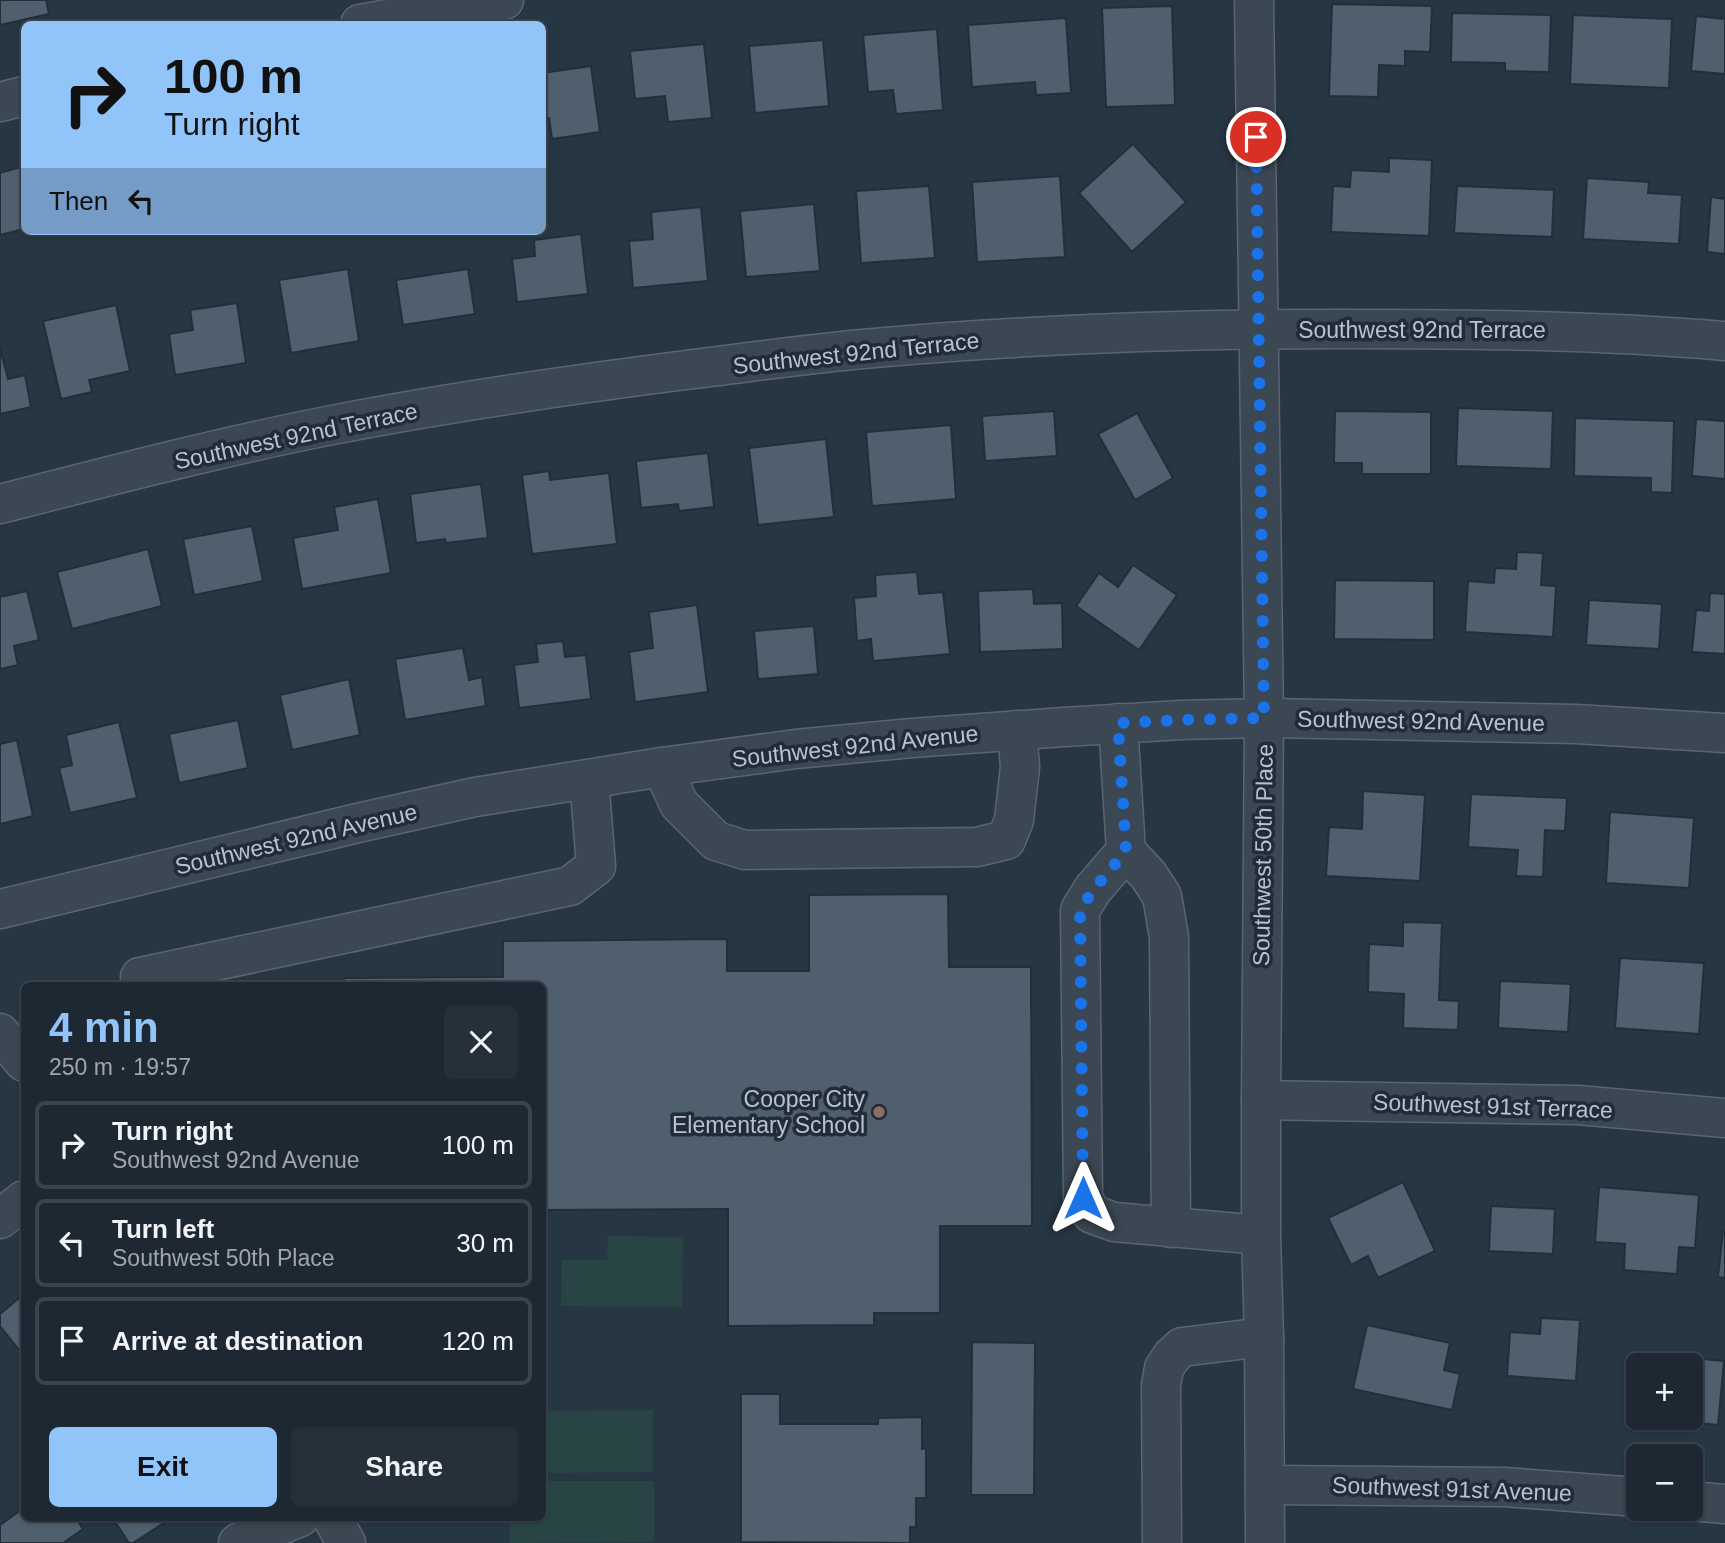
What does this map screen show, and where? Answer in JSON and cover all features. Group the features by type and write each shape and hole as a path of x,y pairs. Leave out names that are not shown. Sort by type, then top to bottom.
{"street":[{"path":"377,21 505,0"},
{"name":"Southwest 50th Place","path":"1254,0 1264,718 1261,1235 1265,1543"},
{"path":"0,102 21,97"},
{"name":"Southwest 92nd Terrace","path":"0,504 179,459 332,425 614,379 883,347 1036,336 1187,330 1562,331 1725,341"},
{"name":"Southwest 92nd Avenue","path":"0,909 475,797 796,749 1118,723 1264,718 1576,724 1725,733"},
{"path":"1118,723 1126,851 1163,896 1169,937 1171,1228"},
{"path":"662,767 679,804 716,841 745,850 977,847 1006,840 1014,820 1020,767 1017,730"},
{"path":"141,982 140,977 570,886 596,866 589,779"},
{"path":"1126,851 1080,910 1083,1198 1092,1214 1114,1222 1261,1235"},
{"path":"0,1033 21,1058"},
{"name":"Southwest 91st Terrace","path":"1261,1100 1578,1105 1725,1118"},
{"path":"0,1219 21,1202"},
{"path":"1161,1543 1161,1385 1164,1368 1182,1347 1264,1337"},
{"name":"Southwest 91st Avenue","path":"1265,1485 1504,1488 1626,1496"},
{"path":"1703,1502 1725,1504"},
{"path":"238,1543 290,1521"},
{"path":"334,1521 346,1543"}],"green space":[{"path":"608,1236 683,1237 682,1307 561,1306 562,1260 607,1260"},
{"path":"653,1410 653,1472 546,1473 546,1411"},
{"path":"546,1481 654,1481 654,1542 510,1543 509,1521 546,1521"}],"building":[{"path":"0,0 46,0 49,14 0,25"},
{"path":"1332,4 1432,6 1430,52 1405,51 1405,66 1379,65 1378,97 1329,96"},
{"path":"1172,6 1175,105 1106,107 1102,8"},
{"path":"1452,13 1551,15 1549,72 1505,71 1505,63 1451,62"},
{"path":"1573,15 1672,19 1669,88 1570,84"},
{"path":"1696,16 1725,19 1725,74 1691,71"},
{"path":"1066,18 1071,93 1036,95 1035,82 972,87 968,25"},
{"path":"937,29 943,110 896,114 893,90 868,92 863,35"},
{"path":"823,40 829,106 755,113 749,46"},
{"path":"704,44 712,118 668,122 665,96 635,99 630,51"},
{"path":"591,66 600,132 552,139 549,118 546,118 546,72"},
{"path":"1133,144 1186,202 1132,252 1079,193"},
{"path":"1389,158 1432,160 1429,236 1331,232 1333,186 1350,187 1351,170 1389,172"},
{"path":"21,167 21,230 0,235 0,173"},
{"path":"1060,176 1065,257 977,262 972,182"},
{"path":"1587,178 1649,182 1648,193 1682,195 1679,244 1583,239"},
{"path":"929,186 935,258 861,263 856,191"},
{"path":"1457,186 1554,190 1552,237 1454,233"},
{"path":"1711,197 1725,199 1725,254 1707,252"},
{"path":"814,204 820,271 746,277 740,211"},
{"path":"701,207 708,281 633,288 629,241 653,239 651,212"},
{"path":"581,234 588,294 517,302 512,259 535,256 534,240"},
{"path":"348,269 359,341 291,353 279,280"},
{"path":"468,269 475,314 403,325 396,280"},
{"path":"237,303 246,363 175,375 169,334 193,330 190,310"},
{"path":"116,305 130,371 89,380 92,392 61,399 43,321"},
{"path":"0,348 8,379 25,375 31,407 0,414"},
{"path":"1458,408 1553,411 1551,469 1456,466"},
{"path":"1054,411 1057,456 985,461 982,416"},
{"path":"1335,411 1431,412 1431,474 1362,474 1362,463 1334,463"},
{"path":"1137,413 1173,478 1135,500 1098,434"},
{"path":"1575,418 1674,421 1672,493 1651,492 1651,478 1574,476"},
{"path":"1696,419 1725,421 1725,479 1692,476"},
{"path":"951,425 956,499 872,506 866,432"},
{"path":"826,439 834,517 758,525 749,448"},
{"path":"708,453 714,507 679,511 678,504 641,508 636,461"},
{"path":"549,471 550,480 609,473 617,544 532,554 522,475"},
{"path":"481,484 488,538 416,543 410,494"},
{"path":"378,499 391,573 302,589 293,538 338,530 334,507"},
{"path":"252,526 263,581 194,595 183,539"},
{"path":"148,549 162,606 72,629 57,572"},
{"path":"1517,552 1543,553 1541,585 1556,586 1553,637 1465,632 1468,581 1494,583 1495,568 1516,569"},
{"path":"1133,565 1177,595 1139,650 1076,606 1099,573 1118,587"},
{"path":"917,572 919,594 943,592 950,654 873,661 871,639 857,641 854,598 876,596 875,575"},
{"path":"1335,580 1434,581 1434,640 1334,639"},
{"path":"1033,589 1034,604 1062,603 1063,649 980,652 978,591"},
{"path":"27,591 39,640 14,646 18,665 0,669 0,597"},
{"path":"1710,593 1725,594 1725,654 1692,652 1696,610 1709,611"},
{"path":"1589,600 1662,604 1659,649 1586,645"},
{"path":"697,605 708,692 635,702 629,652 653,648 649,612"},
{"path":"814,626 818,674 758,679 754,631"},
{"path":"563,641 565,657 586,655 591,699 519,708 514,665 538,662 536,644"},
{"path":"463,648 469,680 482,677 486,706 405,720 395,659"},
{"path":"349,679 360,735 292,750 280,695"},
{"path":"238,720 248,768 179,783 169,734"},
{"path":"119,722 137,798 70,813 59,768 72,765 66,735"},
{"path":"17,740 33,816 0,824 0,744"},
{"path":"1363,791 1425,795 1420,881 1326,876 1329,827 1362,829"},
{"path":"1471,794 1567,798 1565,831 1545,830 1543,877 1516,876 1518,850 1468,847"},
{"path":"1610,812 1694,818 1689,888 1606,883"},
{"path":"948,894 949,967 1031,967 1032,1226 940,1226 940,1313 874,1313 874,1325 728,1326 728,1209 546,1210 546,982 344,982 344,978 503,977 503,941 727,939 727,971 809,971 809,895"},
{"path":"1403,922 1442,923 1439,1000 1459,1001 1458,1030 1403,1028 1404,994 1368,992 1369,944 1403,946"},
{"path":"1620,958 1704,963 1699,1034 1615,1028"},
{"path":"1500,981 1571,984 1568,1032 1498,1028"},
{"path":"1403,1182 1435,1251 1378,1278 1368,1256 1351,1265 1328,1218"},
{"path":"1599,1187 1699,1195 1695,1248 1679,1247 1677,1274 1624,1270 1625,1244 1595,1242"},
{"path":"1491,1206 1555,1209 1553,1254 1489,1251"},
{"path":"1725,1231 1725,1278 1718,1277"},
{"path":"21,1296 21,1352 0,1326 0,1314"},
{"path":"1541,1318 1580,1320 1576,1381 1507,1376 1510,1332 1540,1334"},
{"path":"1367,1325 1450,1343 1444,1370 1460,1374 1452,1410 1353,1389"},
{"path":"972,1342 1035,1343 1034,1495 971,1495"},
{"path":"1703,1359 1724,1361 1718,1425 1703,1424"},
{"path":"741,1394 780,1394 780,1424 878,1424 878,1418 922,1417 922,1449 926,1448 926,1498 916,1498 916,1527 910,1527 910,1543 741,1542"},
{"path":"21,1510 21,1521 78,1521 83,1529 63,1543 0,1543 0,1525"},
{"path":"115,1521 167,1521 133,1543 129,1543"}],"place":[{"name":"Cooper City Elementary School","path":"879,1112"}],"route":[{"path":"1083,1198 1080,910 1126,851 1118,723 1264,718 1256,137"}]}
